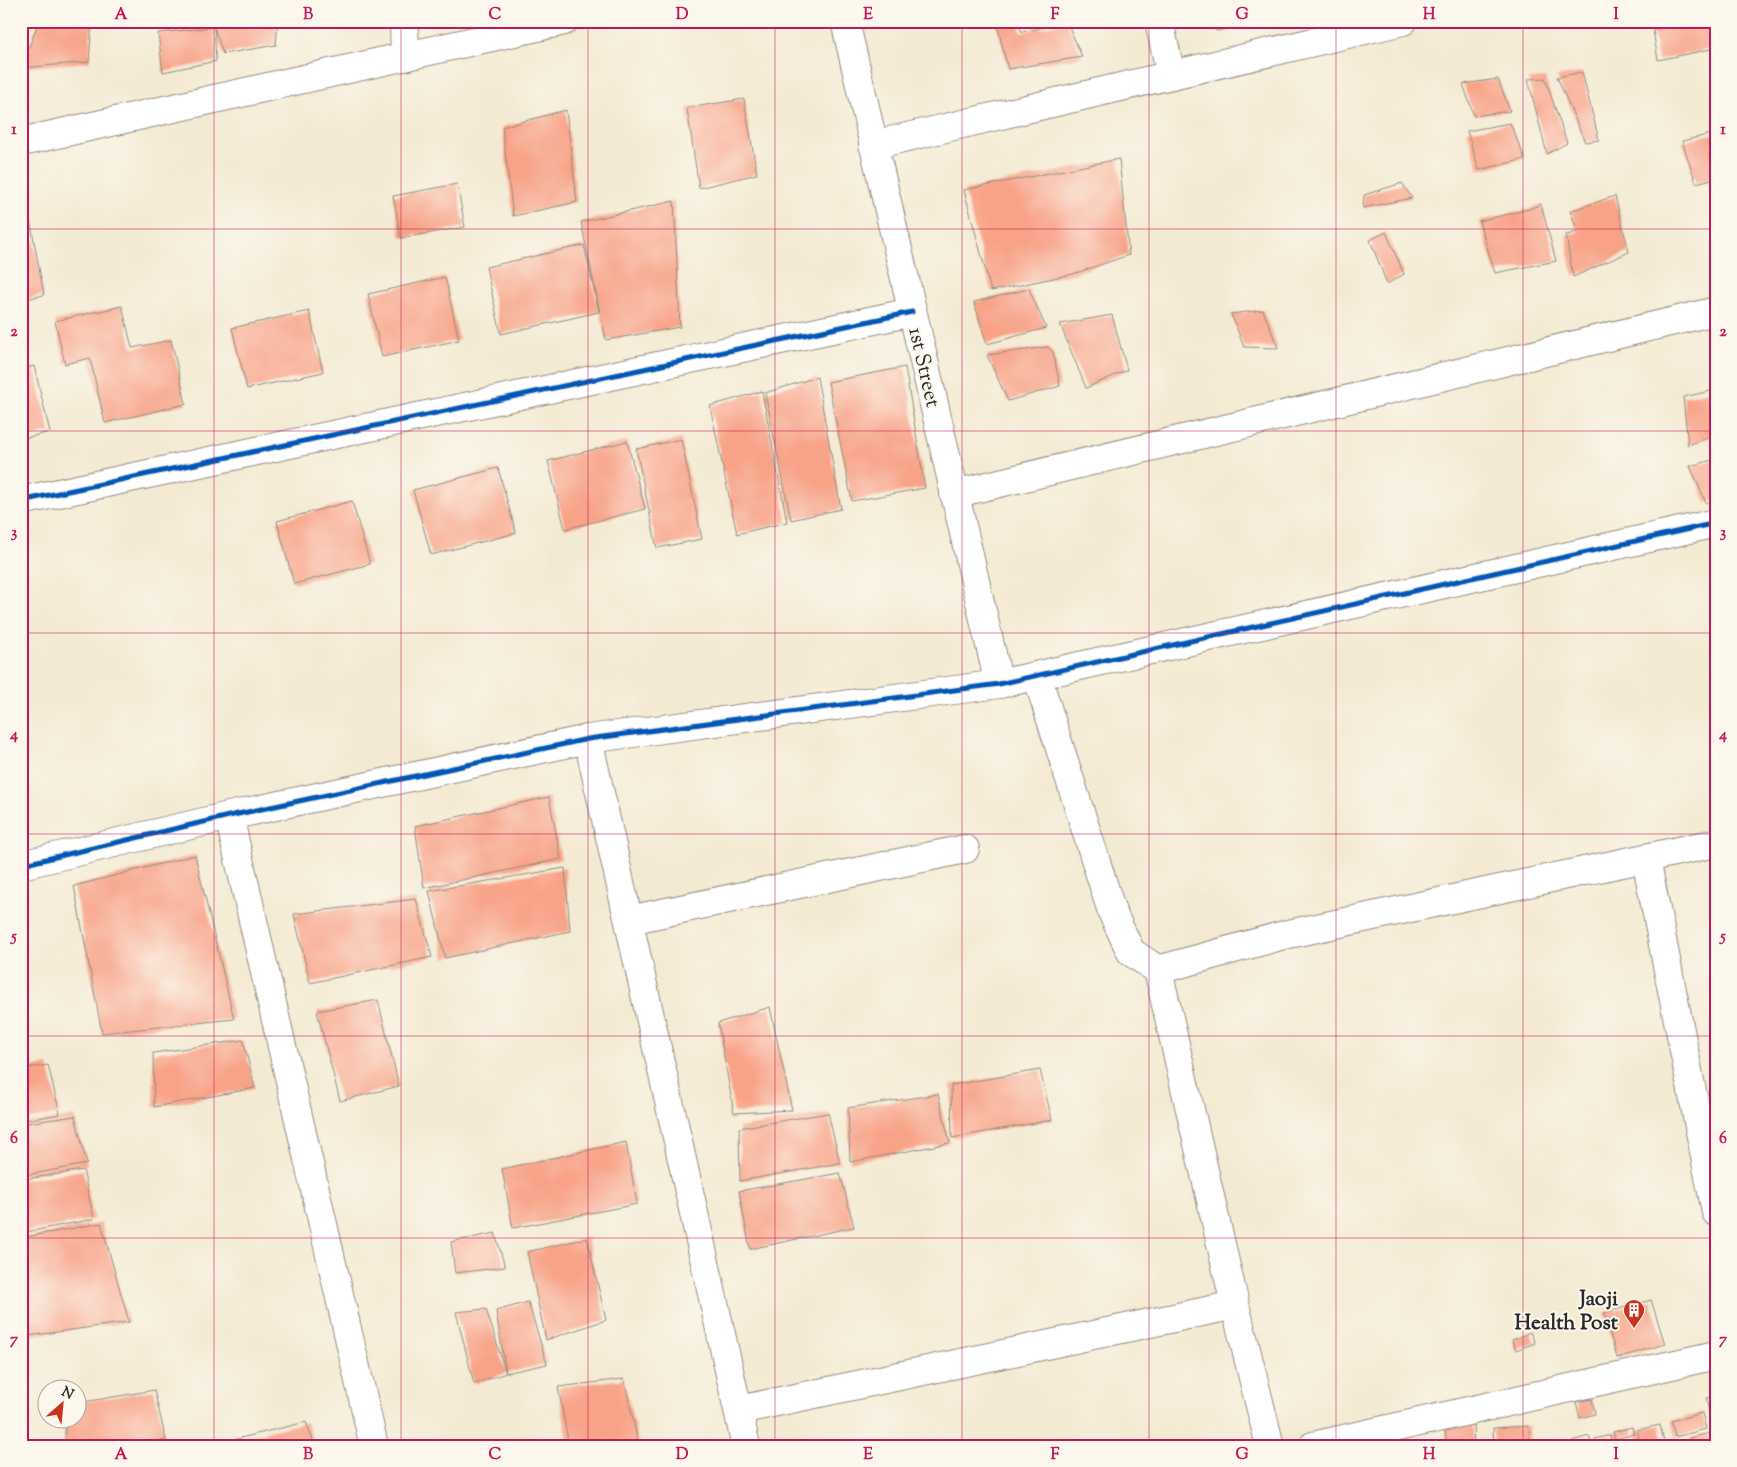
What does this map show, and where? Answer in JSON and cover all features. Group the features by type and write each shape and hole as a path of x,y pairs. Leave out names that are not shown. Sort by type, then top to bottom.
{"street":[{"path":"404,21 405,57"},
{"path":"21,142 564,21"},
{"name":"1st Street","path":"845,21 999,684"},
{"path":"1158,21 1171,75"},
{"path":"874,145 1403,21"},
{"path":"954,494 1716,311"},
{"path":"21,501 912,312"},
{"path":"21,865 229,816 588,738 999,684 1716,523"},
{"path":"1037,676 1112,912 1131,952 1158,970 1235,1305 1270,1446"},
{"path":"588,738 746,1446"},
{"path":"229,816 374,1446"},
{"path":"1158,970 1284,935 1716,843"},
{"path":"629,920 966,849"},
{"path":"1646,859 1716,1212"},
{"path":"739,1410 1235,1305"},
{"path":"1313,1446 1716,1355"}],"building":[{"path":"39,21 92,21 89,62 21,68"},
{"path":"214,21 278,21 276,45 223,54 214,27"},
{"path":"996,21 1016,21 1022,32 1067,22 1082,57 1008,69"},
{"path":"1212,21 1264,21 1265,22 1216,31"},
{"path":"1693,21 1716,21 1716,48 1658,60 1653,30"},
{"path":"214,27 216,61 163,72 158,33"},
{"path":"1582,72 1599,140 1585,142 1557,77"},
{"path":"1545,78 1567,143 1547,154 1528,79"},
{"path":"1498,79 1510,111 1474,116 1463,84"},
{"path":"744,99 757,174 699,188 687,108"},
{"path":"566,110 577,202 513,216 502,127"},
{"path":"1510,123 1525,159 1479,170 1467,131"},
{"path":"1716,133 1716,178 1696,183 1682,141"},
{"path":"1119,159 1129,255 1073,274 991,291 964,190"},
{"path":"1402,183 1412,198 1363,208 1364,195"},
{"path":"457,184 465,227 401,238 393,196"},
{"path":"21,187 24,187 44,295 21,300"},
{"path":"1615,196 1629,252 1573,277 1566,235 1578,232 1570,211"},
{"path":"674,201 680,327 606,340 581,222"},
{"path":"1541,204 1556,261 1495,273 1479,221 1529,209"},
{"path":"1386,232 1404,274 1387,284 1370,240"},
{"path":"584,245 599,312 501,334 486,267"},
{"path":"445,277 459,340 382,357 368,294"},
{"path":"1029,289 1046,328 987,344 974,302"},
{"path":"122,306 132,348 171,340 186,404 105,423 90,358 65,364 55,321"},
{"path":"1263,310 1278,348 1244,347 1231,314"},
{"path":"309,311 323,372 247,389 232,328"},
{"path":"1112,315 1127,370 1086,388 1060,324"},
{"path":"1048,347 1053,352 1060,386 1008,401 987,355"},
{"path":"34,366 50,432 21,439 21,370"},
{"path":"905,367 925,488 852,501 828,382"},
{"path":"817,377 841,509 791,520 765,393"},
{"path":"1716,390 1716,435 1688,445 1683,397"},
{"path":"762,391 787,522 737,534 710,406"},
{"path":"681,439 702,539 657,548 636,449"},
{"path":"627,441 645,509 565,529 548,461"},
{"path":"1716,459 1716,500 1706,503 1690,466"},
{"path":"498,468 516,533 431,555 413,490"},
{"path":"352,501 370,564 294,584 277,521"},
{"path":"549,797 561,859 424,888 415,826"},
{"path":"195,855 234,1019 102,1033 74,886"},
{"path":"565,868 570,931 445,958 429,891"},
{"path":"1716,891 1716,921 1715,921 1710,892"},
{"path":"416,899 432,957 310,983 294,914"},
{"path":"378,1000 399,1086 340,1101 317,1011"},
{"path":"770,1007 792,1110 734,1113 718,1023"},
{"path":"243,1040 255,1088 154,1107 153,1053"},
{"path":"48,1065 60,1114 21,1121 21,1069"},
{"path":"1040,1070 1052,1120 952,1138 951,1085"},
{"path":"938,1094 950,1143 850,1162 848,1108"},
{"path":"828,1113 840,1163 740,1181 739,1128"},
{"path":"75,1116 87,1164 21,1176 21,1124"},
{"path":"626,1142 637,1204 513,1228 502,1169"},
{"path":"83,1170 94,1219 21,1233 21,1180"},
{"path":"840,1173 854,1227 750,1249 739,1191"},
{"path":"101,1223 129,1322 21,1337 21,1238"},
{"path":"495,1233 505,1267 455,1273 451,1242"},
{"path":"587,1238 606,1320 546,1340 527,1252"},
{"name":"Jaoji Health Post","path":"1651,1300 1665,1344 1617,1358 1604,1313"},
{"path":"528,1302 547,1364 506,1373 496,1311"},
{"path":"486,1309 506,1373 474,1384 456,1312"},
{"path":"1530,1332 1535,1343 1516,1350 1512,1340"},
{"path":"624,1379 639,1446 569,1446 558,1387"},
{"path":"154,1390 166,1440 133,1446 65,1446 65,1430 88,1430 88,1401"},
{"path":"1716,1396 1716,1439 1715,1439 1706,1398"},
{"path":"1592,1399 1595,1414 1580,1418 1576,1402"},
{"path":"1702,1413 1706,1429 1675,1437 1671,1421"},
{"path":"306,1422 315,1446 212,1446 212,1445"},
{"path":"1473,1425 1474,1446 1447,1446 1445,1428"},
{"path":"1660,1425 1665,1446 1641,1446 1637,1430"},
{"path":"1529,1426 1530,1446 1494,1446 1493,1428"},
{"path":"1632,1427 1634,1434 1615,1439 1613,1432"},
{"path":"1710,1433 1713,1446 1691,1446 1689,1438"},
{"path":"1610,1435 1613,1446 1597,1446 1595,1439"},
{"path":"1589,1436 1592,1446 1574,1446 1572,1441"}],"cycle path":[{"path":"21,501 912,312"},
{"path":"21,865 229,816 588,739 999,684 1716,523"}],"place":[{"name":"Jaoji Health Post","path":"1634,1329"}]}
